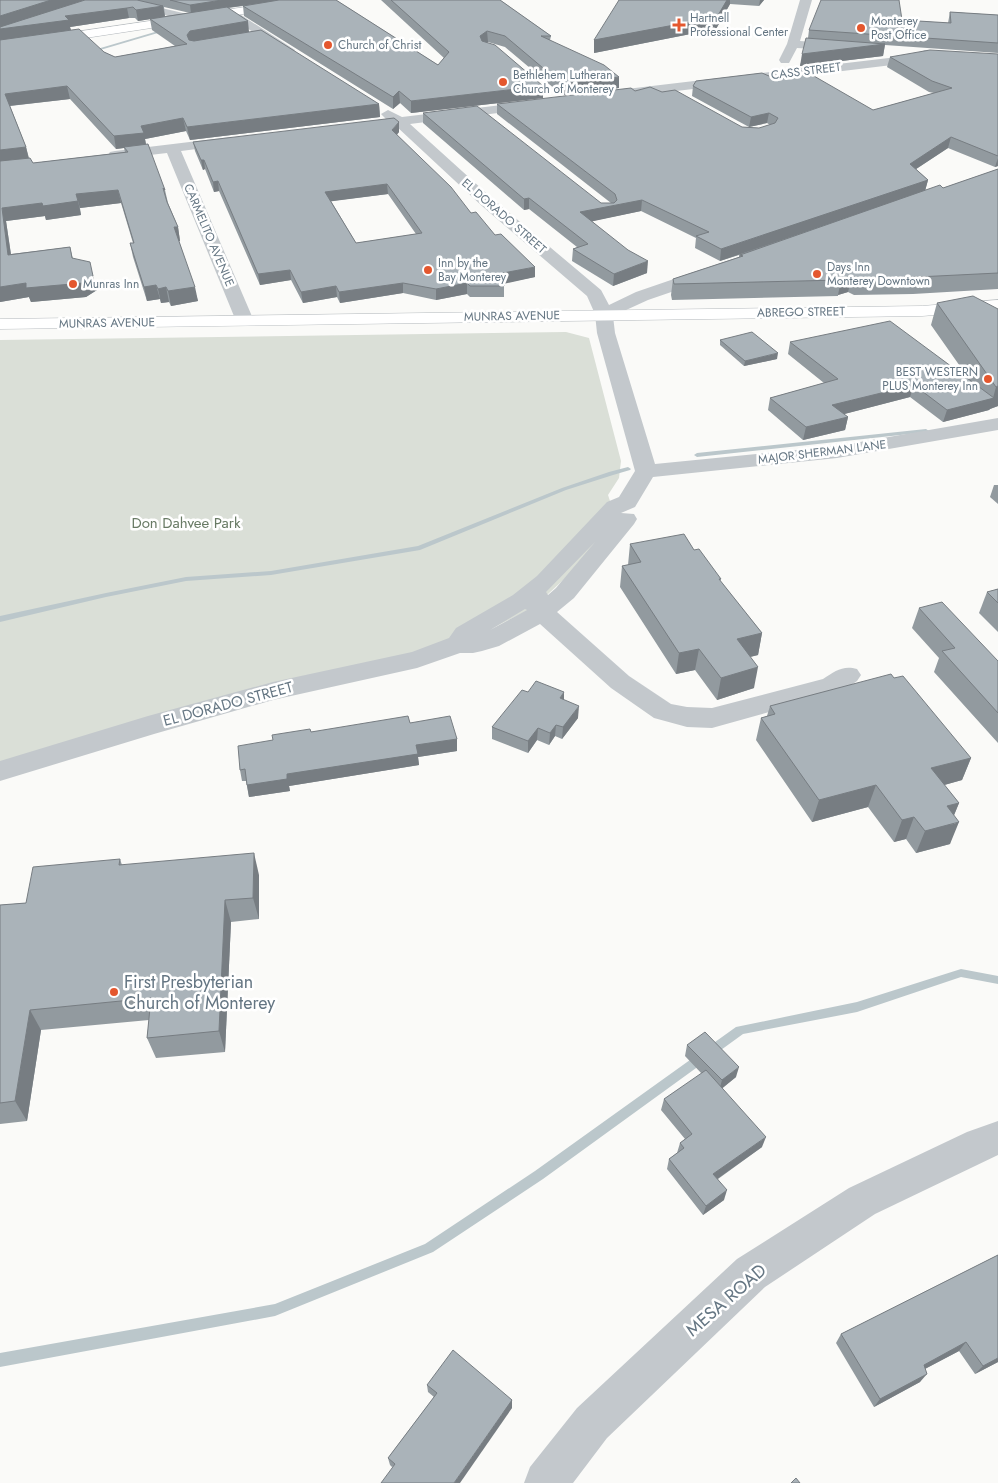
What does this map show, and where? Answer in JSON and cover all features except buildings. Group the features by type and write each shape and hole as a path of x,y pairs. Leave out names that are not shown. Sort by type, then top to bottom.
{"main road":[{"path":"0,47 316,0"},
{"name":"ABREGO STREET","path":"604,314 929,311 998,305"},
{"name":"MUNRAS AVENUE","path":"0,324 604,314"}],"street":[{"path":"112,0 192,18"},
{"path":"778,75 793,44 806,0"},
{"path":"231,13 306,60"},
{"path":"248,38 265,35"},
{"path":"793,44 852,48"},
{"name":"CASS STREET","path":"684,92 778,75 917,58 931,54 880,51"},
{"path":"601,96 666,89 703,95"},
{"path":"347,127 551,102"},
{"name":"EL DORADO STREET","path":"376,106 399,121 488,203 594,294 604,314 606,333 646,471 627,502 615,507 545,581 522,600 465,634 458,644"},
{"path":"481,112 494,122"},
{"path":"97,158 246,140"},
{"name":"CARMELITO AVENUE","path":"172,148 245,321"},
{"name":"MUNRAS AVENUE","path":"604,314 642,296 720,269"},
{"name":"MAJOR SHERMAN LANE","path":"646,471 837,452 998,424"},
{"name":"EL DORADO STREET","path":"0,771 148,726 273,691 417,659 458,644 473,645 514,630 542,612 565,593 631,512 627,502"},
{"path":"563,562 566,571 564,576 536,602 536,607 620,682 662,711 687,717 712,718 832,686 848,675"},
{"name":"MESA ROAD","path":"546,1483 592,1423 751,1273 862,1201 980,1144 998,1138"}],"green space":[{"name":"Don Dahvee Park","path":"566,332 589,338 621,461 619,478 608,495 615,516 574,570 534,607 475,637 0,771 0,340"}],"waterway":[{"path":"89,52 166,30"},
{"path":"697,455 926,431"},
{"path":"0,619 186,579 271,573 420,548 564,489 628,469"},
{"path":"0,1360 275,1310 429,1248 539,1175 740,1030 857,1007 961,973 998,980"}],"place":[{"name":"Hartnell Professional Center","path":"679,25"},
{"name":"Monterey Post Office","path":"861,28"},
{"name":"Church of Christ","path":"328,45"},
{"name":"Bethlehem Lutheran Church of Monterey","path":"503,82"},
{"name":"Inn by the Bay Monterey","path":"428,270"},
{"name":"Days Inn Monterey Downtown","path":"817,274"},
{"name":"Munras Inn","path":"73,284"},
{"name":"BEST WESTERN PLUS Monterey Inn","path":"988,379"},
{"name":"First Presbyterian Church of Monterey","path":"114,992"}]}
